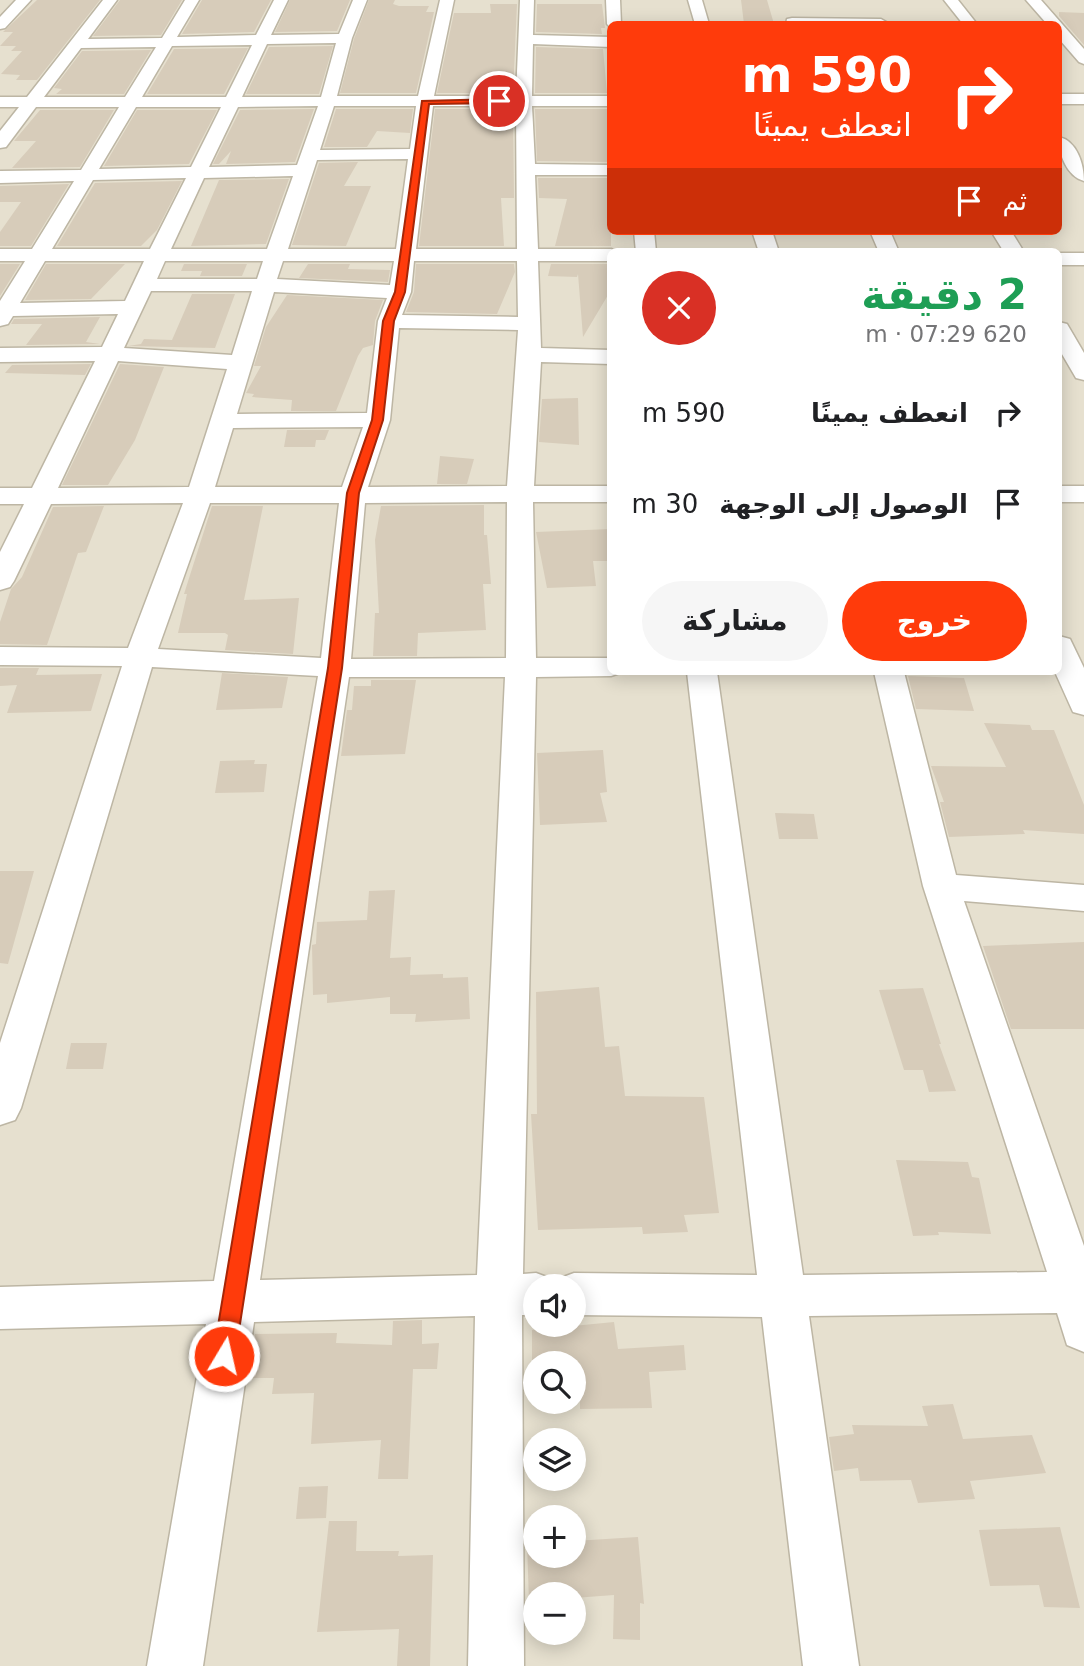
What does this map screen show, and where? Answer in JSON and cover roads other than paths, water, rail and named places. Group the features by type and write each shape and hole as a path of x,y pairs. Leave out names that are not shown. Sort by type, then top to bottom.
{"street":[{"path":"0,25 24,0"},
{"path":"0,143 110,0"},
{"path":"2,314 192,0"},
{"path":"0,581 259,40 281,0"},
{"path":"0,1108 140,657 199,496 265,285 328,102 345,38 360,0"},
{"path":"175,1666 335,668 353,493 377,420 394,307 405,255 425,101 447,0"},
{"path":"496,1666 517,1294 520,494 529,340 524,101 527,0"},
{"path":"612,0 614,21"},
{"path":"695,0 701,21"},
{"path":"951,0 968,21"},
{"path":"1033,0 1051,21"},
{"path":"790,19 879,20"},
{"path":"1062,33 1084,59"},
{"path":"76,44 345,38"},
{"path":"525,39 607,42"},
{"path":"1062,99 1084,99"},
{"path":"0,102 607,101"},
{"path":"1062,148 1080,182"},
{"path":"0,177 196,172 418,154"},
{"path":"526,169 607,170"},
{"path":"0,255 607,255"},
{"path":"1062,259 1084,260"},
{"path":"141,285 265,285 394,307 607,356"},
{"path":"2,314 131,307"},
{"path":"1062,334 1084,373"},
{"path":"0,355 111,354 242,363"},
{"path":"223,421 377,420"},
{"path":"0,496 607,494"},
{"path":"1062,494 1084,494"},
{"path":"0,656 140,657 335,668 607,667"},
{"path":"1067,661 1084,705"},
{"path":"702,675 831,1666"},
{"path":"586,1294 784,1296 1082,1305 941,886 890,675"},
{"path":"941,886 1084,898"},
{"path":"0,1308 232,1304 517,1294"}]}
